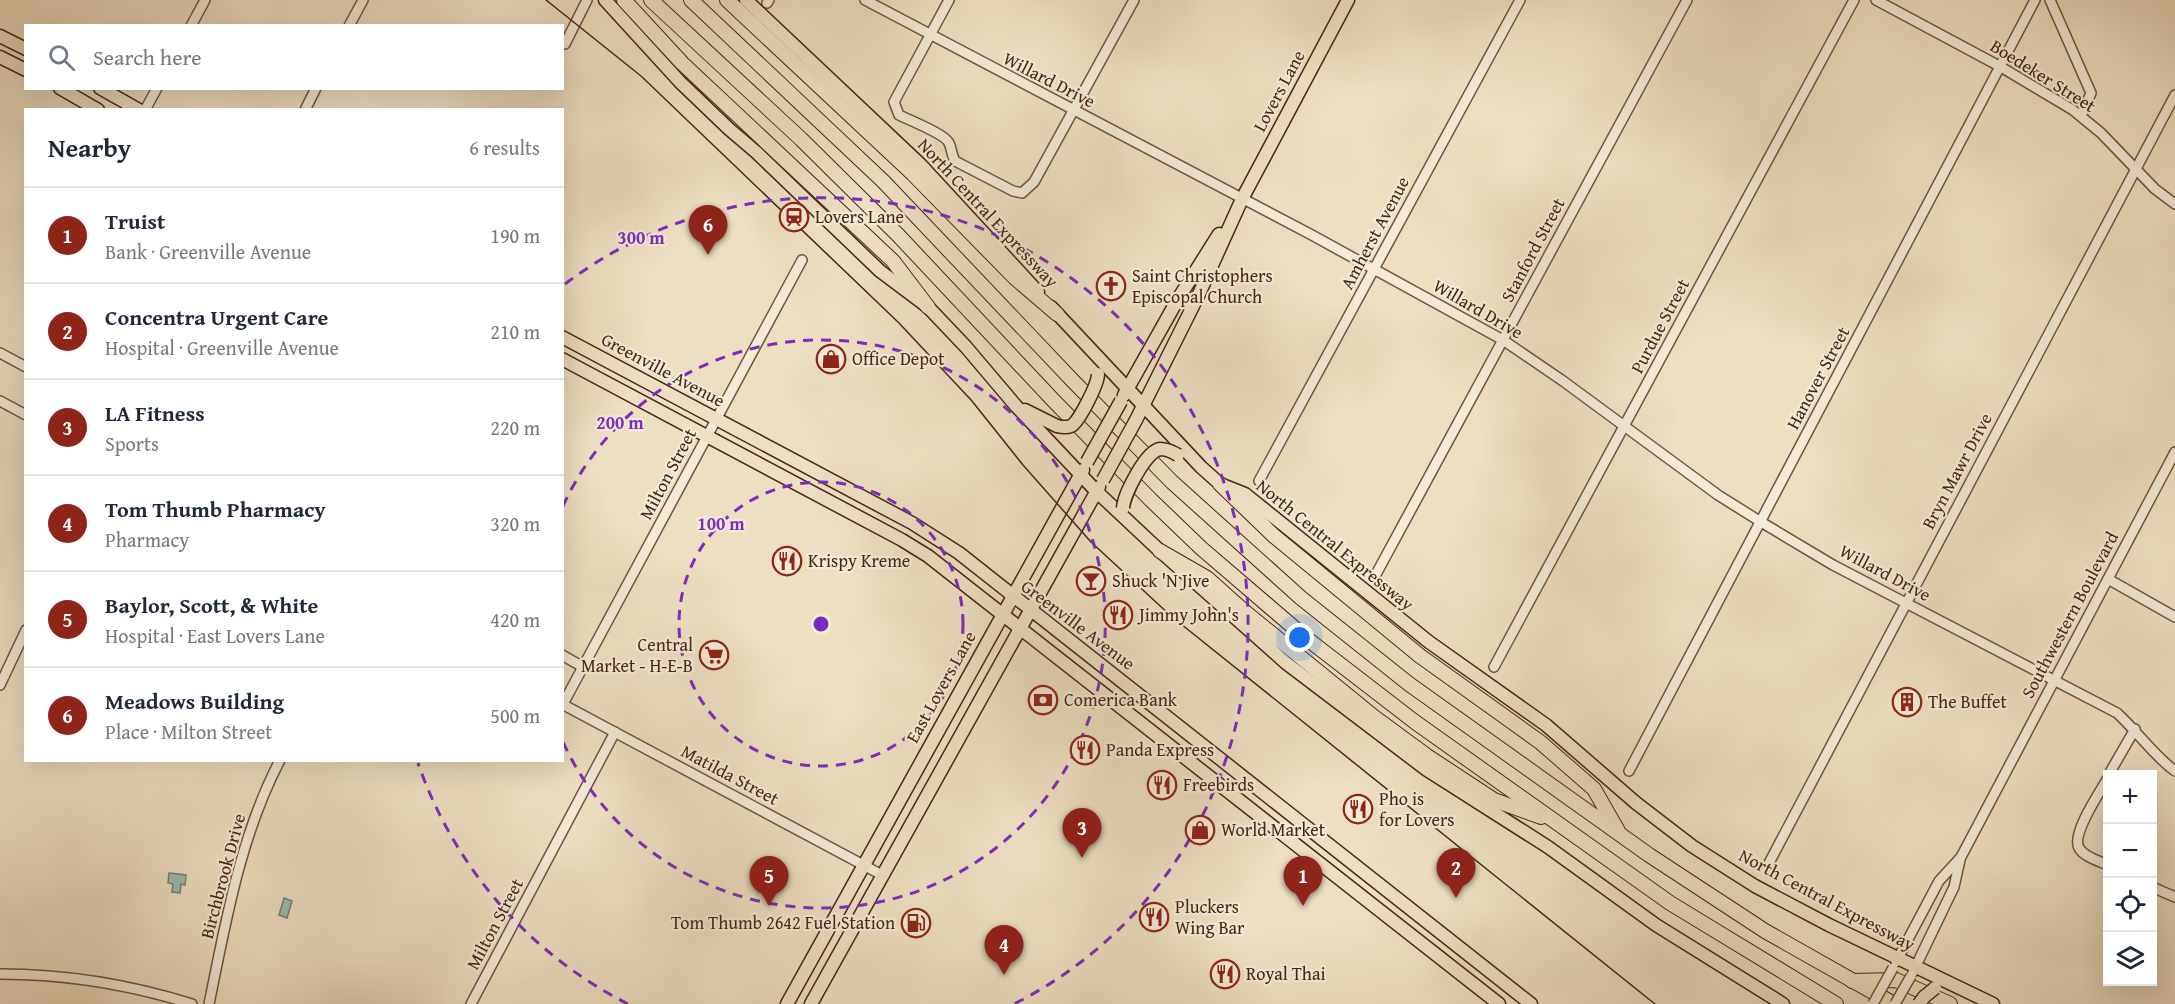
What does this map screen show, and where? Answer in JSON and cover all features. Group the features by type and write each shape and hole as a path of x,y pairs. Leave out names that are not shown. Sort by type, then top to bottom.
{"highway":[{"path":"624,0 682,63 893,261 928,307"},
{"path":"651,0 801,139 882,219 1151,500 1201,548 1306,638 1415,722 1670,903 1836,1004"},
{"path":"691,0 883,180 1145,456 1240,545 1310,605 1409,684 1707,894 1894,1004"},
{"path":"727,0 913,174 1015,278 1057,314"},
{"path":"1220,484 1274,536 1420,656 1540,742 1594,789 1621,835"},
{"path":"1160,551 1208,578 1245,612 1374,717 1427,756 1494,800 1557,823"},
{"path":"1852,981 1896,980 1950,1004"}],"main road":[{"path":"605,0 680,82 729,129 880,271 928,307 966,347 1016,406 1081,474 1100,486 1132,525 1286,663 1427,770 1548,847 1656,925 1783,1004"},
{"name":"North Central Expressway","path":"746,0 921,165 1057,314 1220,484 1245,494 1429,642 1546,724 1636,803 1692,846 1755,886 1895,963 1941,985 1993,1004"},
{"name":"Lovers Lane","path":"1144,405 1199,294 1242,199 1348,0"},
{"path":"0,36 24,48"},
{"path":"0,57 24,69"},
{"path":"63,90 95,108"},
{"path":"103,90 135,108"},
{"name":"Lovers Lane","path":"1128,388 1178,299 1242,199"},
{"name":"Greenville Avenue","path":"564,338 912,523 959,553 1531,1004"},
{"path":"1016,406 1057,426 1067,427 1076,422 1097,383 1098,374 1093,351"},
{"name":"Greenville Avenue","path":"564,360 928,556 1499,1004"},
{"name":"East Lovers Lane","path":"787,1004 1128,388"},
{"path":"811,1004 1144,405"},
{"path":"1132,525 1123,508 1126,494 1150,454 1159,449 1193,458"},
{"path":"1407,931 1419,915"},
{"path":"1919,1004 1924,997 1941,985"}],"street":[{"path":"192,24 205,0"},
{"path":"350,24 363,0"},
{"path":"565,44 587,0"},
{"name":"Willard Drive","path":"865,0 1374,269 1503,340 1700,482 1761,522 1833,565 2117,713 2175,771"},
{"path":"949,0 894,102 899,115 944,137 950,143 950,154 955,161 1013,191 1022,193 1034,182 1134,0"},
{"name":"Amherst Avenue","path":"1259,482 1520,0"},
{"name":"Stanford Street","path":"1374,579 1687,0"},
{"name":"Purdue Street","path":"1494,667 1854,0"},
{"name":"Boedeker Street","path":"1876,0 2001,67 2081,116 2108,140 2155,189 2175,204"},
{"name":"Hanover Street","path":"1629,771 2035,0"},
{"path":"2050,0 2091,93 2081,116"},
{"path":"147,108 156,90"},
{"path":"305,108 315,90"},
{"name":"Bryn Mawr Drive","path":"1769,863 2175,95"},
{"name":"Milton Street","path":"564,702 802,260"},
{"path":"0,353 24,366"},
{"path":"0,401 24,413"},
{"name":"Southwestern Boulevard","path":"1894,1004 1913,972 1953,887 1961,857 2175,452"},
{"path":"2108,579 2175,616"},
{"path":"0,685 24,634"},
{"path":"564,657 584,667"},
{"name":"Matilda Street","path":"564,705 882,875"},
{"path":"2111,770 2134,729"},
{"name":"Milton Street","path":"471,1004 615,732"},
{"name":"Birchbrook Drive","path":"208,1004 242,856 261,800 279,762"},
{"path":"2103,785 2078,831 2077,842 2083,852 2103,862"},
{"name":"Southwestern Boulevard","path":"1873,1004 1939,881 1961,857"},
{"path":"2157,889 2175,897"},
{"path":"0,974 47,974 106,982 192,1004"}],"water":[{"path":"169,873 186,875 185,885 181,884 180,893 172,892 173,884 168,883"},
{"path":"284,898 292,901 287,918 279,915"}],"tram line":[{"path":"546,0 641,76 899,323 972,401 1023,465 1091,542 1171,616 1655,1004"}],"place":[{"name":"Lovers Lane","path":"794,217"},
{"name":"Meadows Building","path":"708,255"},
{"name":"Saint Christophers Episcopal Church","path":"1111,286"},
{"name":"Office Depot","path":"831,359"},
{"name":"Krispy Kreme","path":"787,561"},
{"name":"Shuck 'N Jive","path":"1091,581"},
{"name":"Jimmy John's","path":"1118,615"},
{"name":"Central Market - H-E-B","path":"714,655"},
{"name":"Comerica Bank","path":"1043,700"},
{"name":"The Buffet","path":"1907,702"},
{"name":"Panda Express","path":"1085,750"},
{"name":"Freebirds","path":"1162,785"},
{"name":"Pho is for Lovers","path":"1358,809"},
{"name":"World Market","path":"1200,830"},
{"name":"LA Fitness","path":"1082,858"},
{"name":"Concentra Urgent Care","path":"1456,898"},
{"name":"Baylor, Scott, & White","path":"769,906"},
{"name":"Truist","path":"1303,906"},
{"name":"Pluckers Wing Bar","path":"1154,917"},
{"name":"Tom Thumb 2642 Fuel Station","path":"916,923"},
{"name":"Royal Thai","path":"1225,974"},
{"name":"Tom Thumb Pharmacy","path":"1004,975"}]}
